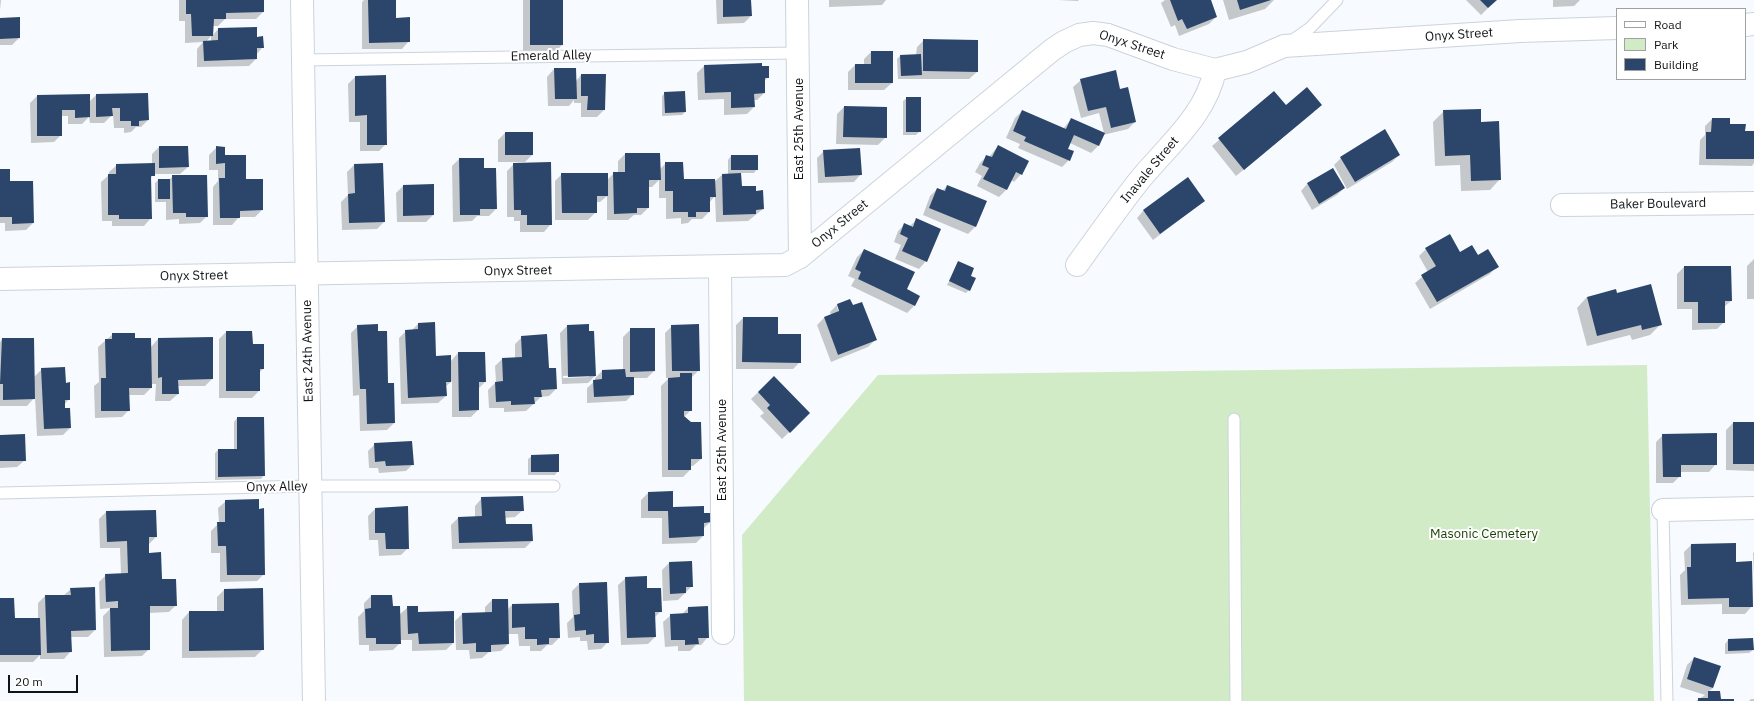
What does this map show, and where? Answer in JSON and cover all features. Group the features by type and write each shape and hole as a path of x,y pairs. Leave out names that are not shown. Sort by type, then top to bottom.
{"street":[{"name":"East 24th Avenue","path":"302,0 314,701"},
{"name":"East 25th Avenue","path":"797,0 800,258"},
{"name":"Onyx Street","path":"0,279 785,265 800,258 1064,42 1078,35 1093,33 1108,35 1173,59 1215,70 1230,68 1284,46 1520,31 1616,28"},
{"name":"Inavale Street","path":"1077,265 1139,181 1187,126 1205,100 1212,85 1215,70"},
{"name":"Baker Boulevard","path":"1562,206 1754,202"},
{"name":"East 25th Avenue","path":"720,267 723,633"},
{"path":"1663,510 1754,508"}],"lane":[{"path":"1284,46 1310,28 1337,0"},
{"name":"Emerald Alley","path":"303,60 798,53"},
{"path":"1234,419 1236,701"},
{"name":"Onyx Alley","path":"0,493 310,486 554,486"},
{"path":"1663,510 1667,701"}],"green space":[{"name":"Masonic Cemetery","path":"1647,365 1654,701 744,701 742,535 878,375"}],"building":[{"path":"186,0 264,0 264,12 226,13 226,19 214,19 213,36 192,36 191,14 186,14"},
{"path":"368,0 396,0 396,18 410,17 410,42 369,43"},
{"path":"530,0 563,0 563,45 530,45"},
{"path":"723,0 751,0 752,16 723,17"},
{"path":"1170,0 1211,0 1217,17 1187,29 1182,19 1178,21"},
{"path":"1237,0 1271,0 1240,10"},
{"path":"1480,0 1497,0 1488,8"},
{"path":"20,17 20,38 0,39 0,18"},
{"path":"257,27 257,37 263,36 264,48 257,48 257,59 204,61 203,41 218,40 218,28"},
{"path":"923,39 978,40 978,72 923,71"},
{"path":"871,51 893,51 893,83 855,83 855,64 871,64"},
{"path":"921,54 922,75 901,76 900,55"},
{"path":"762,63 762,66 769,66 769,78 765,78 765,93 754,94 755,107 731,108 731,92 705,93 704,65"},
{"path":"554,68 576,68 577,99 555,99"},
{"path":"1116,70 1120,89 1128,87 1136,122 1111,128 1106,107 1088,111 1080,79"},
{"path":"581,74 606,74 605,110 587,110 588,96 581,96"},
{"path":"386,75 387,145 367,145 367,115 355,116 355,76"},
{"path":"1307,87 1322,105 1244,170 1218,138 1274,91 1286,105"},
{"path":"685,91 686,112 665,113 664,92"},
{"path":"148,93 149,120 139,121 139,126 131,126 131,121 120,121 120,108 112,108 113,116 96,117 96,94"},
{"path":"90,94 90,117 75,118 75,110 62,110 62,136 37,136 37,95"},
{"path":"906,97 921,97 921,132 906,132"},
{"path":"844,106 887,107 887,138 843,137"},
{"path":"1481,109 1481,122 1499,121 1501,180 1471,181 1470,155 1445,156 1443,110"},
{"path":"1022,110 1066,129 1071,118 1105,133 1099,146 1074,135 1068,149 1074,151 1070,161 1024,141 1026,137 1013,131"},
{"path":"1712,118 1730,118 1730,124 1746,124 1745,131 1754,131 1754,159 1706,159 1706,132 1711,132"},
{"path":"1385,129 1400,155 1355,182 1340,157"},
{"path":"505,132 533,132 533,155 505,155"},
{"path":"998,145 1029,161 1022,175 1016,172 1007,190 983,179 989,168 982,165 986,155 992,157"},
{"path":"159,146 188,146 189,167 159,168"},
{"path":"216,146 225,147 225,155 246,155 246,179 263,179 263,210 240,211 240,218 220,218 219,178 225,178 225,163 216,164"},
{"path":"860,148 862,175 825,177 823,150"},
{"path":"625,153 660,153 661,180 649,180 649,208 637,208 637,213 614,214 613,172 625,172"},
{"path":"731,155 758,155 758,170 731,170"},
{"path":"459,158 484,158 484,168 496,168 497,209 480,209 480,215 460,215"},
{"path":"551,162 552,225 527,225 527,215 521,215 521,210 514,210 513,163"},
{"path":"665,162 683,162 684,179 715,179 716,197 710,197 710,212 696,212 696,217 688,217 688,212 673,212 673,191 665,191"},
{"path":"155,163 155,176 151,176 152,219 119,219 119,215 108,215 108,174 116,174 116,164"},
{"path":"383,163 385,222 349,223 348,194 355,193 354,164"},
{"path":"1333,168 1345,188 1319,204 1307,183"},
{"path":"0,169 10,169 10,181 33,181 34,223 12,224 12,217 0,217"},
{"path":"561,173 608,173 608,196 597,196 597,213 562,213"},
{"path":"741,173 742,186 756,186 756,191 763,190 764,209 756,210 756,214 723,215 722,174"},
{"path":"172,175 207,175 208,217 186,217 186,213 173,213"},
{"path":"1188,177 1205,201 1160,234 1143,210"},
{"path":"158,179 170,179 170,199 158,199"},
{"path":"434,184 434,215 403,216 403,185"},
{"path":"947,185 987,201 976,227 929,208 937,188 945,191"},
{"path":"916,218 941,229 927,262 902,251 908,238 900,234 904,223 913,227"},
{"path":"1450,234 1460,252 1472,245 1478,255 1488,249 1499,267 1437,302 1421,275 1436,266 1425,248"},
{"path":"864,249 915,272 907,289 920,296 915,306 858,279 861,272 855,269"},
{"path":"958,261 974,268 971,276 976,278 970,291 949,281"},
{"path":"1684,266 1731,266 1732,301 1725,301 1725,323 1698,323 1698,302 1684,302"},
{"path":"1651,284 1662,325 1642,330 1641,325 1597,336 1587,297 1616,289 1617,293"},
{"path":"850,299 853,305 862,302 877,340 838,355 824,317 839,311 837,304"},
{"path":"743,317 778,317 778,334 801,334 801,363 742,362"},
{"path":"435,322 436,356 451,355 451,382 446,382 447,396 408,398 405,330 418,329 418,323"},
{"path":"378,324 378,331 387,331 388,383 394,383 395,423 367,424 366,389 360,389 357,325"},
{"path":"589,324 589,331 594,331 596,376 568,377 567,325"},
{"path":"699,324 700,371 672,371 671,325"},
{"path":"630,328 655,328 655,371 630,372"},
{"path":"226,331 252,331 253,344 264,344 264,369 260,369 260,391 226,391"},
{"path":"112,333 135,333 135,338 151,338 152,388 129,388 130,411 101,411 101,378 106,378 105,339 112,339"},
{"path":"547,334 549,368 556,368 557,389 541,390 542,397 534,397 535,404 511,405 511,401 496,402 495,382 503,381 502,358 522,357 521,336"},
{"path":"213,337 213,379 178,380 179,394 162,394 162,377 158,378 158,338"},
{"path":"2,338 34,338 35,399 3,400 3,384 0,384"},
{"path":"458,352 485,352 486,382 479,382 479,410 459,411"},
{"path":"65,367 66,383 70,382 70,400 65,400 65,408 70,408 71,428 44,429 41,368"},
{"path":"625,369 626,377 634,377 634,395 594,397 593,380 602,379 602,370"},
{"path":"680,373 692,373 692,411 684,411 684,416 691,422 701,422 702,459 691,459 691,470 668,470 668,378 680,377"},
{"path":"774,376 810,413 790,433 767,408 770,405 758,392"},
{"path":"237,417 264,417 265,476 218,477 218,449 237,449"},
{"path":"1733,422 1754,422 1754,464 1733,464"},
{"path":"1717,433 1717,465 1681,465 1681,477 1663,477 1662,434"},
{"path":"25,434 26,461 0,461 0,435"},
{"path":"412,441 414,465 386,466 385,461 375,462 374,443"},
{"path":"559,454 559,472 531,472 531,455"},
{"path":"673,491 673,507 704,506 704,513 711,513 711,522 704,523 704,536 669,538 668,511 648,511 648,492"},
{"path":"523,496 524,511 505,511 506,524 532,524 533,541 459,543 458,517 482,516 481,497"},
{"path":"259,499 259,509 264,508 265,575 227,575 226,546 218,546 217,522 225,522 225,500"},
{"path":"408,506 409,549 386,549 385,533 375,533 375,508"},
{"path":"156,510 157,537 149,537 149,553 161,552 162,579 176,579 177,606 150,606 150,650 111,651 110,608 118,608 118,601 106,602 105,574 128,573 127,541 107,542 106,511"},
{"path":"1736,543 1736,562 1752,561 1753,607 1729,607 1729,598 1688,599 1687,567 1691,567 1691,544"},
{"path":"692,561 693,587 686,587 686,593 670,594 669,562"},
{"path":"647,576 647,588 661,588 662,612 655,612 656,637 627,638 625,577"},
{"path":"607,582 609,643 594,643 594,634 586,635 586,630 575,631 574,615 580,614 579,583"},
{"path":"95,587 96,630 71,631 72,652 47,653 45,595 71,595 70,588"},
{"path":"263,588 264,650 189,651 189,611 224,611 224,589"},
{"path":"371,595 392,595 393,606 400,606 401,644 376,644 376,638 366,638 365,609 371,608"},
{"path":"0,598 14,598 15,618 40,618 41,655 0,655"},
{"path":"492,599 508,599 509,644 491,645 491,652 476,652 476,643 463,644 462,613 492,612"},
{"path":"559,603 560,638 549,638 549,644 537,645 537,639 525,639 525,627 512,628 512,604"},
{"path":"407,606 418,606 418,612 454,611 454,643 419,644 418,633 408,634"},
{"path":"708,606 709,638 698,638 699,644 685,645 685,640 671,640 670,614 688,613 688,607"},
{"path":"1753,638 1754,650 1728,651 1728,639"},
{"path":"1694,657 1721,666 1713,688 1687,679"},
{"path":"1708,691 1720,691 1721,699 1734,699 1734,701 1698,701 1698,698 1708,698"}]}
